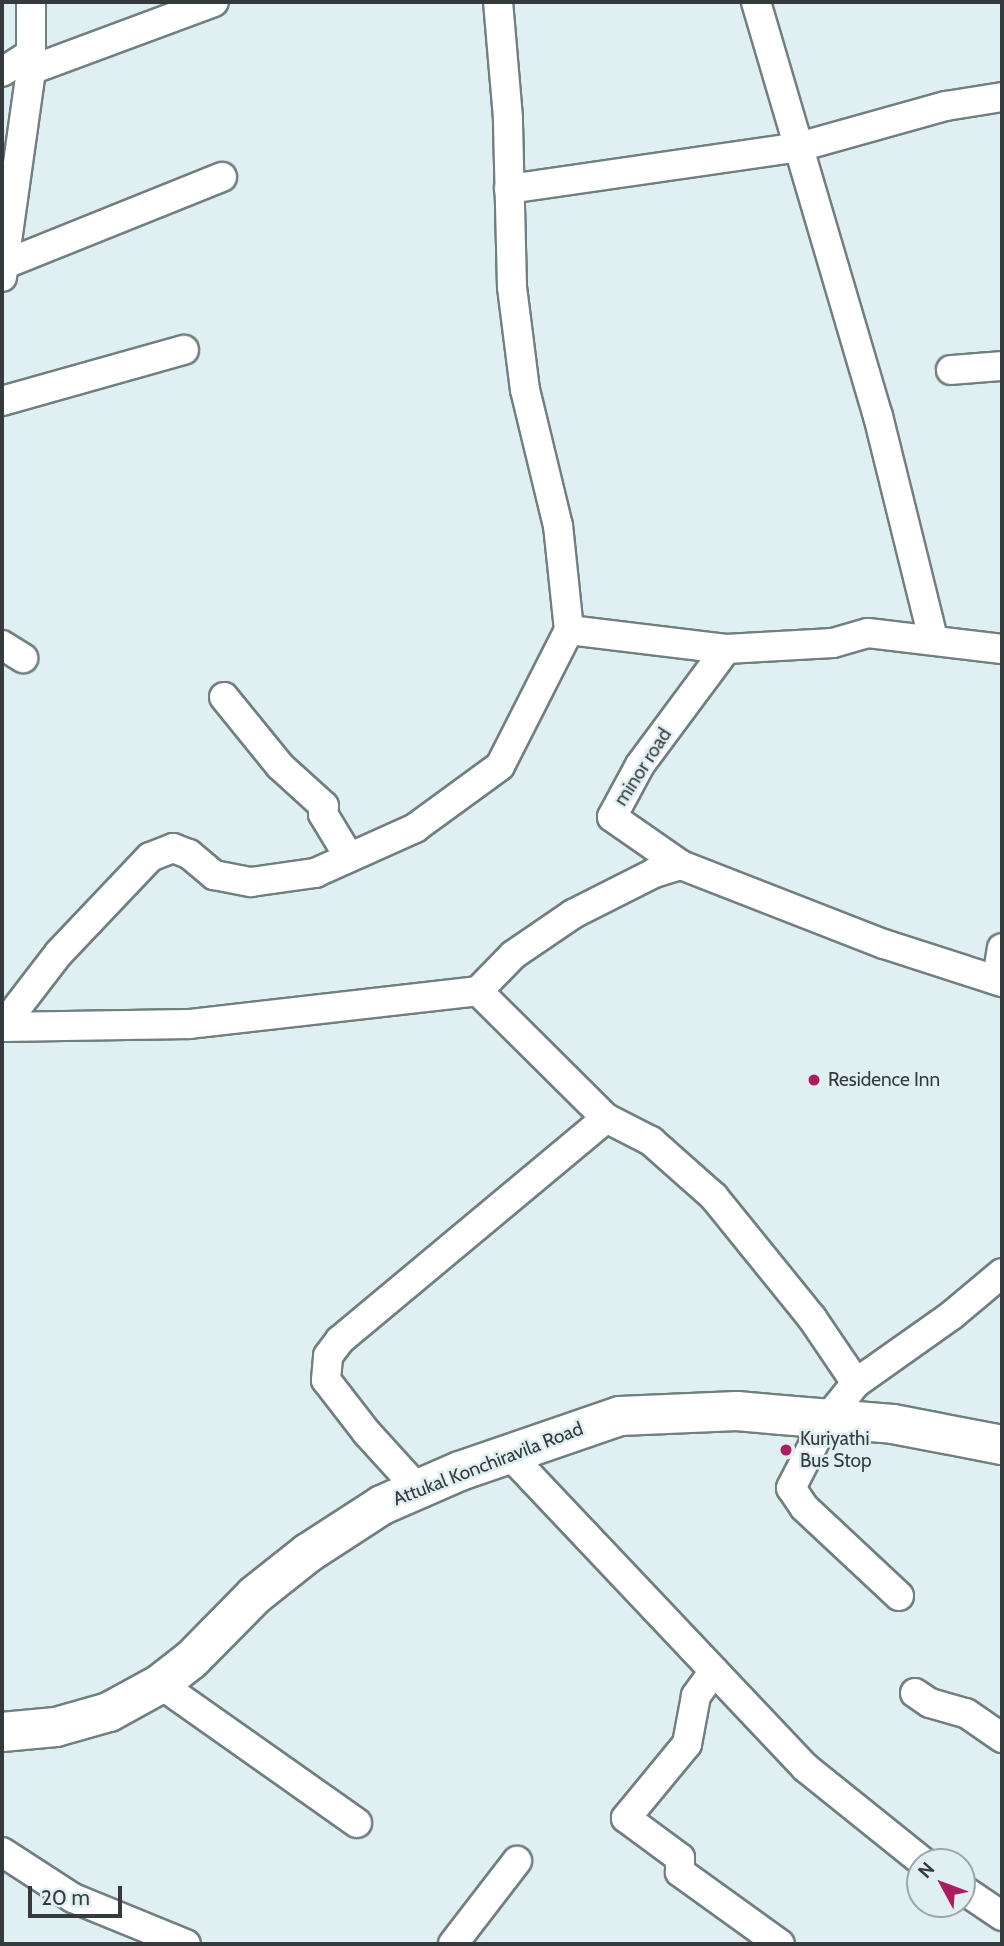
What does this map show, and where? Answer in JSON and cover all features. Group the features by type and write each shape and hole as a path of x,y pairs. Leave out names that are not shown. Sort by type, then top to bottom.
{"main road":[{"name":"Attukal Konchiravila Road","path":"2,1732 56,1727 109,1712 160,1684 191,1660 255,1595 308,1553 382,1505 508,1452 620,1416 737,1411 893,1424 1002,1445"}],"street":[{"path":"3,271 31,62 31,2"},
{"path":"2,72 214,2"},
{"path":"2,1027 59,953 150,857 173,848 189,853 214,875 251,882 314,873 415,828 500,766 569,630 558,526 526,390 512,287 508,118 498,2"},
{"path":"756,2 878,416 933,638"},
{"path":"509,188 799,147 946,106 1002,97"},
{"path":"3,271 222,177"},
{"path":"2,401 184,350"},
{"path":"951,370 1002,366"},
{"path":"569,630 726,649 832,643 868,633 933,638 1002,649"},
{"name":"minor road","path":"681,865 612,817 640,765 726,649"},
{"path":"224,697 280,766 324,806 323,814 349,857"},
{"path":"2,1027 189,1024 401,997 478,991 513,955 573,914 654,873 681,865 884,944 1000,981 1002,948"},
{"path":"478,991 606,1118 651,1141 714,1198 812,1318 856,1382"},
{"path":"418,1489 366,1433 326,1380 328,1356 341,1340 606,1118"},
{"path":"899,1596 804,1507 791,1488 826,1420 856,1382 952,1315 1002,1273"},
{"path":"508,1452 806,1768 906,1848"},
{"path":"714,1671 696,1696 687,1744 641,1796 626,1818 680,1858 680,1872 780,1944"},
{"path":"160,1684 357,1823"},
{"path":"915,1693 929,1703 966,1713 1002,1738"},
{"path":"2,1852 73,1898 186,1944"},
{"path":"453,1944 517,1861"},
{"path":"976,1898 1002,1916"}],"place":[{"name":"Residence Inn","path":"814,1080"},
{"name":"Kuriyathi Bus Stop","path":"786,1450"}]}
